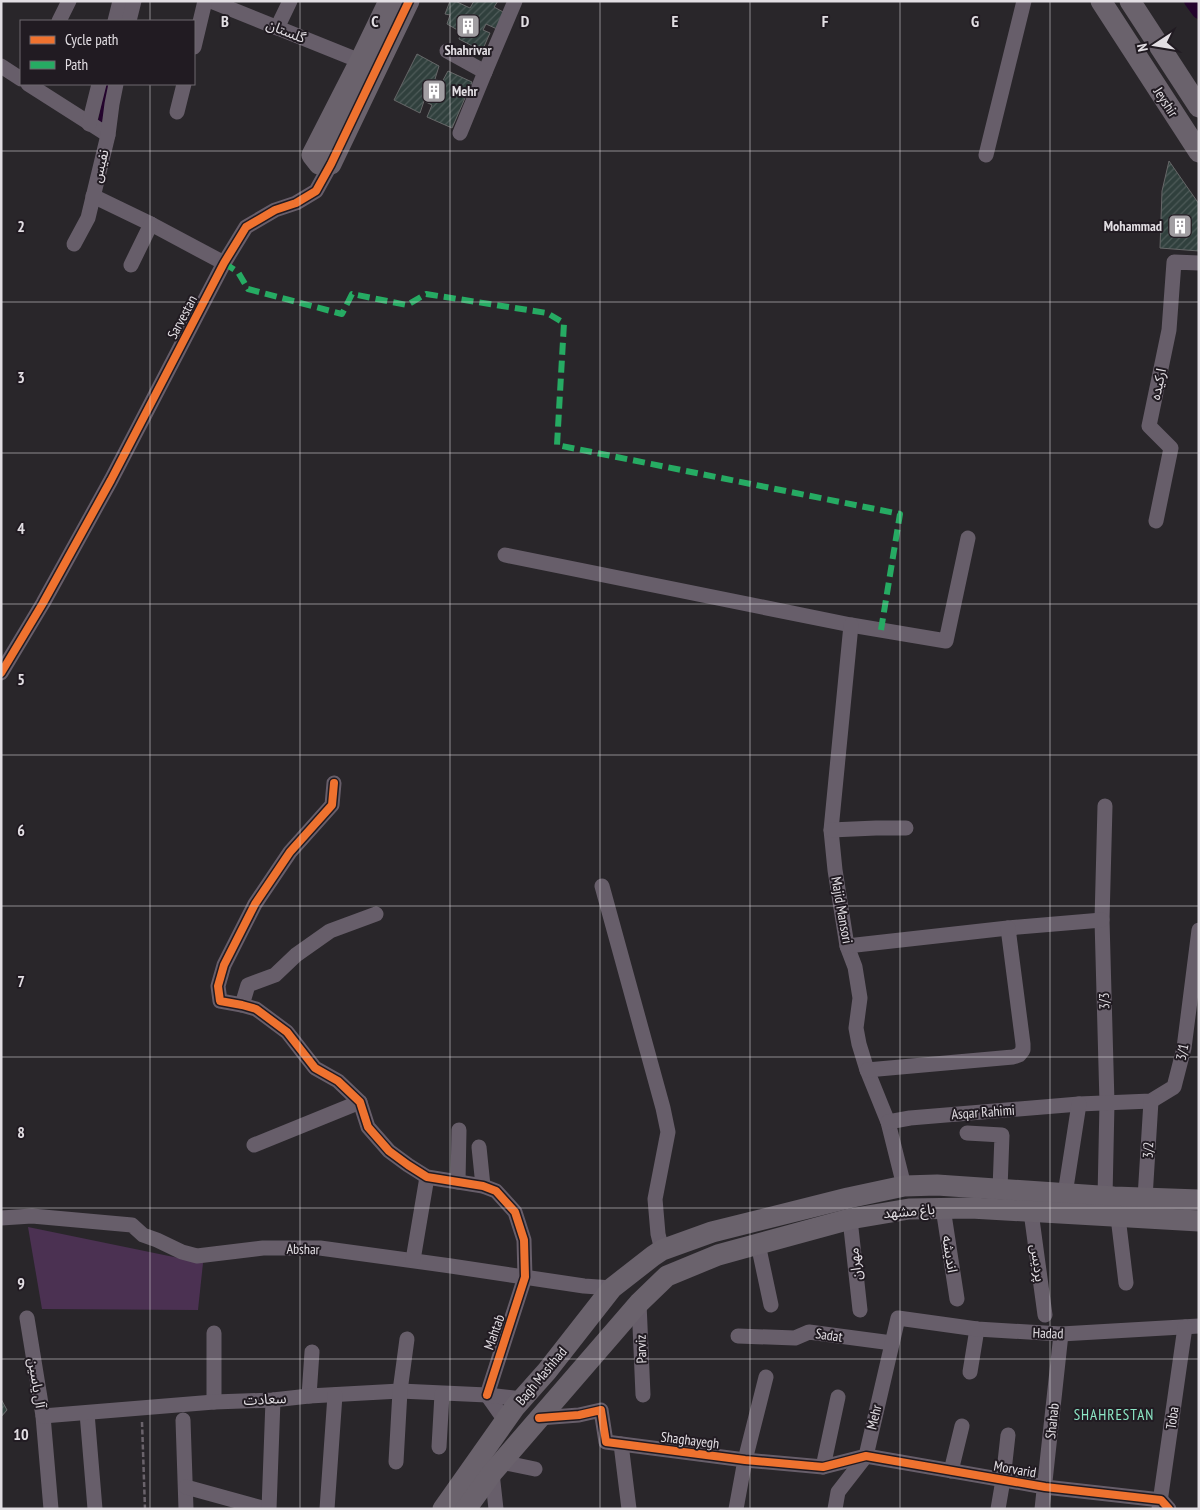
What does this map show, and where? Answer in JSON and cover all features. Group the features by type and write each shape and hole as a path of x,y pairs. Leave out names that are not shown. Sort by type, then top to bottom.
{"main road":[{"path":"331,164 319,164 312,155 389,1"},
{"name":"Sarvestan","path":"331,164 409,1"},
{"name":"Jeyshir","path":"1101,1 1199,152"},
{"name":"Jeyshir","path":"1130,1 1199,107"},
{"name":"باغ مشهد","path":"662,1250 712,1232 904,1186 937,1185 1105,1197 1194,1200"},
{"path":"1194,1200 1197,1210 1194,1221"},
{"name":"باغ مشهد","path":"639,1303 668,1276 718,1255 850,1219 909,1209 971,1208 1194,1221"},
{"name":"Bagh Mashhad","path":"443,1509 522,1399 547,1372 612,1288 662,1250"},
{"name":"Bagh Mashhad","path":"470,1503 497,1467 639,1303"},
{"path":"571,1341 572,1352 581,1358 592,1358"},
{"path":"547,1372 558,1369 564,1370 566,1387"}],"street":[{"path":"59,20 68,1"},
{"path":"115,20 120,1"},
{"path":"129,20 134,1"},
{"path":"195,42 205,1"},
{"name":"گلستان","path":"211,1 360,61"},
{"path":"277,28 290,1"},
{"path":"460,133 515,1"},
{"path":"986,155 1024,1"},
{"path":"446,51 484,72"},
{"path":"1,66 20,78"},
{"path":"30,85 108,135"},
{"path":"89,124 99,85"},
{"name":"نفیس","path":"74,244 88,218 108,135 116,85"},
{"path":"177,112 184,85"},
{"name":"Sarvestan","path":"1,673 43,603 111,480 224,263 246,227 275,210 296,204 316,191 331,164"},
{"path":"93,196 224,263"},
{"path":"132,265 151,224"},
{"name":"ارکیده","path":"1156,521 1171,448 1149,426 1169,330 1174,262 1199,263"},
{"path":"505,555 851,625 946,642 968,538"},
{"name":"Majid Mansori","path":"851,625 831,830 835,870 847,946 857,975 860,998 856,1028 859,1044 867,1070 888,1122 904,1186"},
{"path":"334,783 332,805 290,852 255,904 224,965 218,986 220,1001 242,1004 256,1009 287,1032 315,1068 338,1081 360,1102 368,1127 389,1151 427,1177 483,1186 479,1147"},
{"name":"3/3","path":"1105,806 1102,920 1107,1103 1105,1197"},
{"path":"831,830 906,828"},
{"path":"602,886 668,1132 655,1199 658,1234 662,1250"},
{"path":"242,1004 248,985 275,975 296,955 330,931 376,914"},
{"path":"847,946 1008,928 1102,920"},
{"path":"867,1070 1019,1055 1023,1050 1008,928"},
{"name":"3/1","path":"1151,1101 1174,1087 1191,1049 1199,930"},
{"name":"Asqar Rahimi","path":"888,1122 910,1118 1079,1104 1151,1101"},
{"name":"3/2","path":"1146,1198 1151,1101"},
{"path":"254,1145 360,1102"},
{"path":"1066,1194 1079,1104"},
{"path":"458,1182 459,1130"},
{"path":"967,1133 1002,1135 1000,1189"},
{"path":"413,1260 427,1177"},
{"name":"Mahtab","path":"483,1186 496,1191 515,1212 524,1240 525,1277 487,1395"},
{"name":"اندیشه","path":"943,1208 957,1299"},
{"name":"پردیس","path":"1031,1212 1045,1315"},
{"name":"Abshar","path":"1,1218 32,1216 132,1225 143,1235 182,1252 197,1256 263,1248 320,1248 584,1286 612,1288"},
{"path":"1118,1217 1126,1283"},
{"name":"مهران","path":"850,1219 860,1310"},
{"path":"758,1244 770,1305"},
{"name":"Parviz","path":"639,1303 643,1395"},
{"name":"آل یاسین","path":"27,1318 43,1416 51,1509"},
{"name":"Hadad","path":"898,1318 977,1329 1061,1334 1192,1326"},
{"name":"Mehr","path":"835,1509 838,1492 866,1456 898,1318"},
{"name":"Toba","path":"1163,1506 1192,1326"},
{"path":"970,1372 977,1329"},
{"name":"Sadat","path":"738,1336 796,1338 809,1332 892,1343"},
{"path":"214,1333 214,1402"},
{"name":"Shahab","path":"1042,1509 1061,1334"},
{"path":"396,1462 400,1391 407,1339"},
{"path":"309,1396 312,1352"},
{"path":"736,1509 766,1377"},
{"name":"سعادت","path":"43,1416 214,1402 400,1391 487,1395 522,1399"},
{"path":"439,1447 442,1394"},
{"path":"328,1509 335,1395"},
{"path":"487,1395 506,1422"},
{"path":"823,1467 838,1397"},
{"path":"186,1487 239,1506 267,1509 273,1400"},
{"name":"Shaghayegh","path":"539,1418 579,1415 601,1410 606,1442 746,1460 823,1467 866,1456"},
{"path":"87,1413 95,1509"},
{"path":"183,1420 186,1509"},
{"path":"951,1471 962,1426"},
{"path":"998,1509 1008,1435"},
{"path":"621,1444 629,1509"},
{"name":"Morvarid","path":"866,1456 1163,1506"},
{"path":"470,1503 496,1508 497,1467 535,1469"}],"path":[{"path":"141,1408 145,1509"}],"shaded area":[{"path":"28,1227 203,1263 198,1310 42,1309"}],"building":[{"name":"Shahrivar","path":"450,1 455,1 470,8 474,1 498,1 494,7 505,13 497,29 486,24 483,30 490,33 482,51 459,39 461,32 447,24 450,15 445,14"},
{"name":"Mehr","path":"417,54 439,66 435,79 442,82 448,71 472,82 452,128 427,117 432,105 424,101 420,113 394,100"},
{"name":"Mohammad","path":"1169,161 1199,204 1199,251 1160,248 1162,191"},
{"path":"1,1399 7,1410 1,1417"}],"waterway":[{"path":"1191,1 1199,12"},
{"path":"100,122 108,85"}],"marked path":[{"path":"224,263 238,272 248,289 342,314 352,294 407,305 426,294 547,313 564,323 557,445 900,514 881,630"}],"cycle path":[{"path":"1,673 43,603 111,480 224,263 246,227 275,210 296,203 316,191 331,164 409,1"},
{"path":"334,783 332,805 290,852 255,904 224,965 218,986 220,1001 256,1009 287,1032 315,1068 338,1081 360,1102 368,1127 389,1151 408,1165 427,1177 483,1186 496,1191 515,1212 524,1240 525,1277 487,1395"},
{"path":"539,1418 579,1415 601,1410 606,1442 745,1460 823,1467 866,1456 1045,1487 1161,1500 1169,1509"}],"place":[{"name":"Shahrivar","path":"468,26"},
{"name":"Mehr","path":"434,91"},
{"name":"Mohammad","path":"1180,226"}],"district":[{"name":"SHAHRESTAN","path":"1114,1414"}]}
